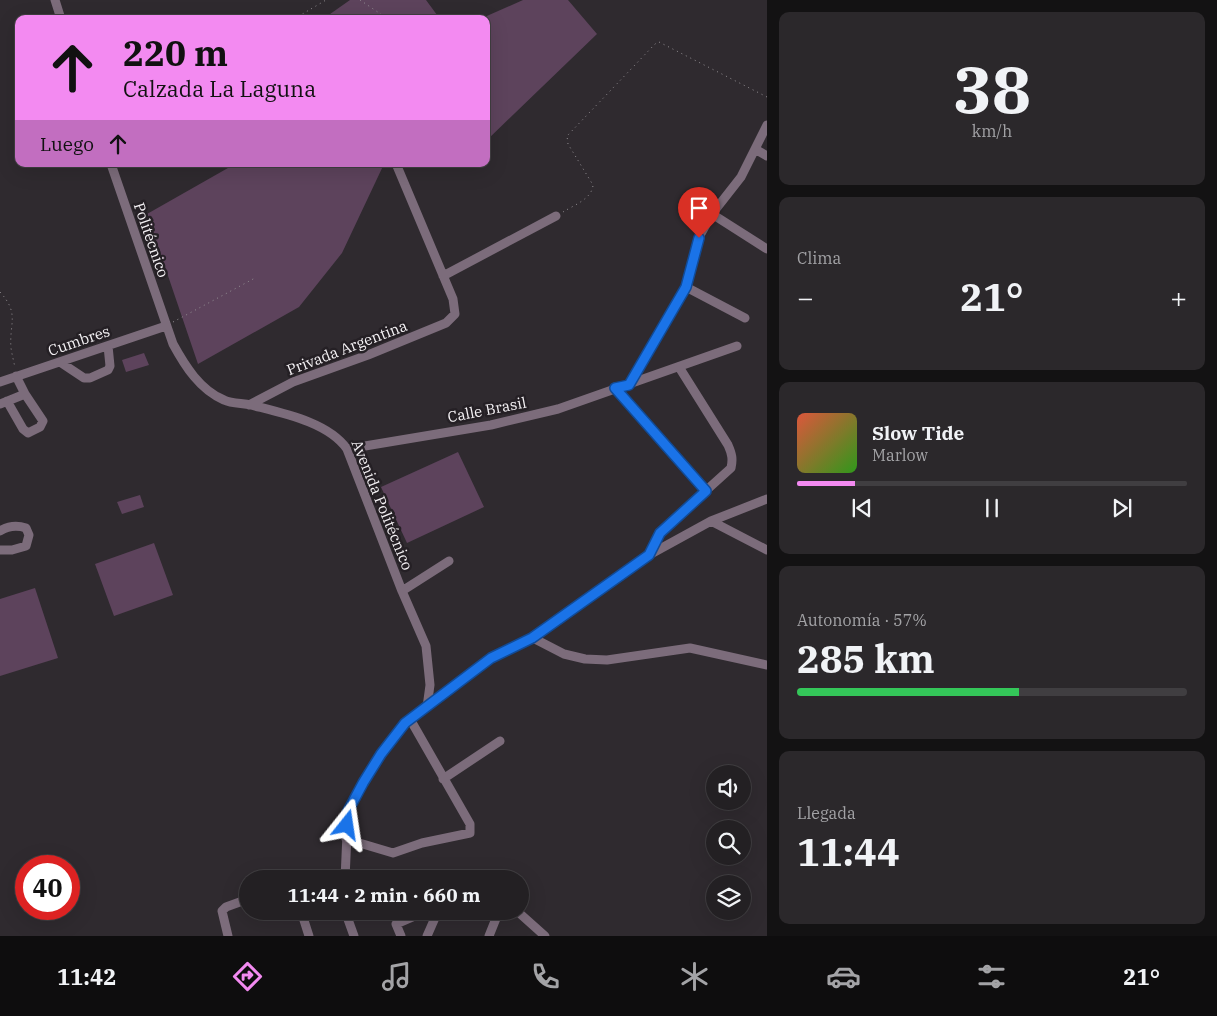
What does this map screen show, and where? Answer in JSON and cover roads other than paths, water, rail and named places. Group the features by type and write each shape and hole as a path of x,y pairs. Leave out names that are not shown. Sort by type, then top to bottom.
{"street":[{"path":"55,0 60,15"},
{"path":"629,385 686,287 699,238 712,214 741,177 767,125"},
{"path":"755,150 767,156"},
{"name":"Politécnico","path":"111,167 166,326"},
{"path":"397,167 443,276 556,216"},
{"path":"712,214 767,250"},
{"name":"Privada Argentina","path":"249,405 293,382 446,323 454,315 453,299 443,276"},
{"path":"686,287 745,318"},
{"name":"Cumbres","path":"0,382 166,326"},
{"name":"Avenida Politécnico","path":"166,326 172,344 184,364 201,385 224,400 249,405 322,427 340,438 348,449 402,590 426,646 430,685 427,707"},
{"path":"60,362 84,378 90,378 108,370 110,366 108,346"},
{"name":"Calle Brasil","path":"348,449 491,424 558,409 737,346"},
{"path":"649,555 660,533 731,468 733,456 679,366"},
{"path":"16,376 25,394 44,421 40,427 28,433 22,430 3,402 25,394"},
{"path":"615,388 706,491"},
{"path":"345,870 348,811 381,754 410,718 491,658 532,638 649,555 711,521 767,499"},
{"path":"711,521 767,550"},
{"path":"0,531 9,527 20,526 26,528 29,535 26,546 12,550 0,550"},
{"path":"402,590 449,560"},
{"path":"532,638 564,654 585,659 607,660 690,648 767,666"},
{"path":"346,839 393,853 422,843 470,833 470,824 410,718"},
{"path":"443,779 500,741"},
{"path":"228,936 222,911 239,903"},
{"path":"304,920 309,936"},
{"path":"348,920 354,936"},
{"path":"401,936 396,924 405,920"},
{"path":"427,936 434,920"},
{"path":"489,936 495,920"},
{"path":"527,920 545,936"}]}
